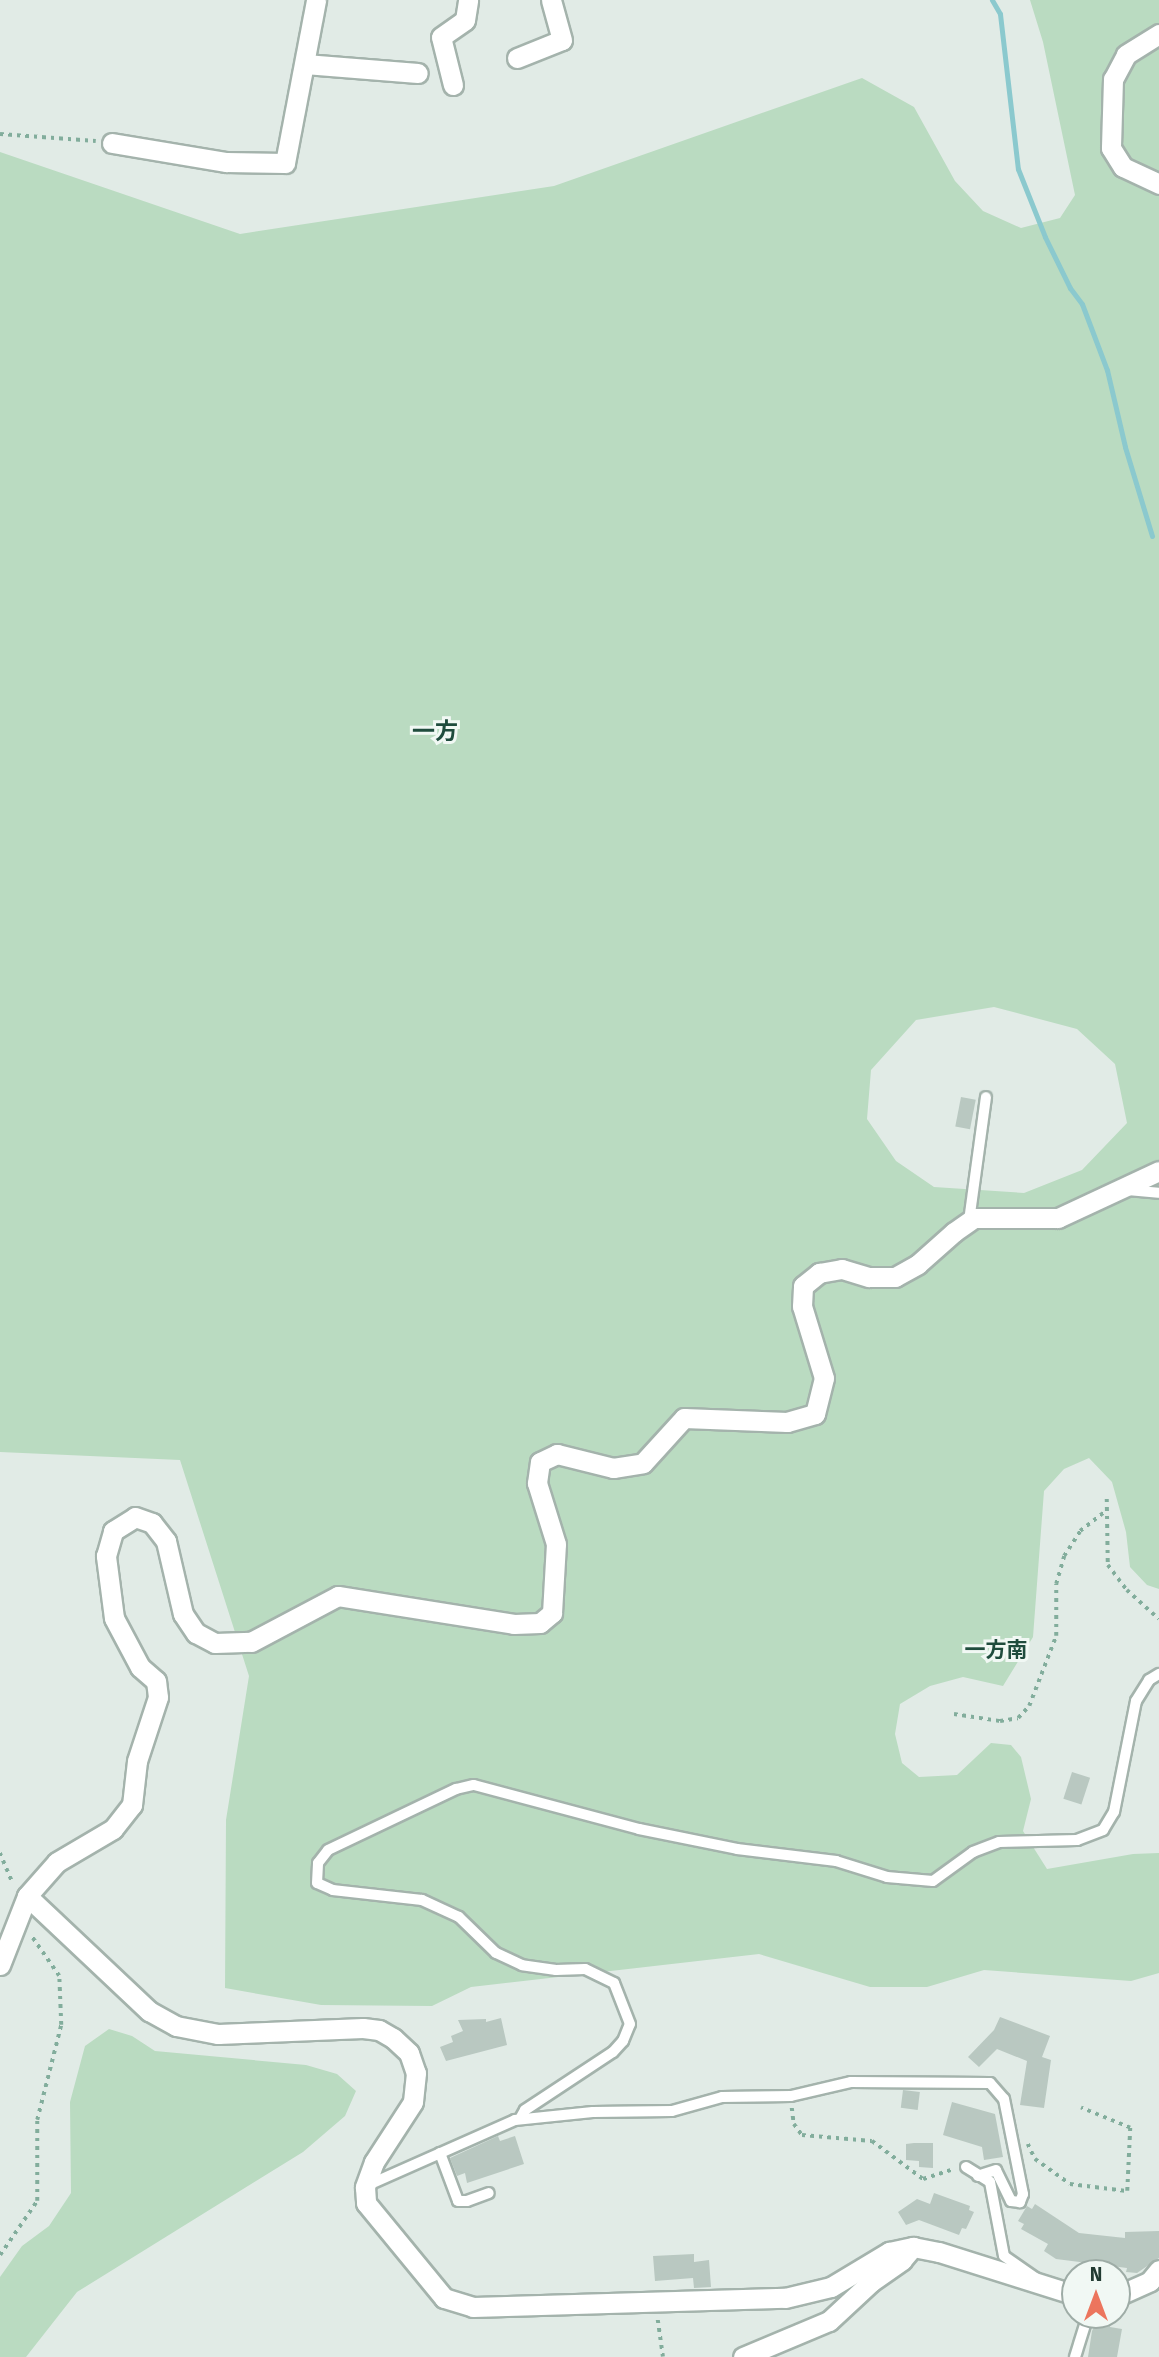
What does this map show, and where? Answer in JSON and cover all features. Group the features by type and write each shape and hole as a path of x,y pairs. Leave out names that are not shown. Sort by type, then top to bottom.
{"street":[{"path":"112,143 226,162 285,163 316,0"},
{"path":"453,85 440,37 465,20 468,0"},
{"path":"517,58 562,40 551,0"},
{"path":"1159,34 1126,55 1113,79 1111,148 1124,167 1159,184"},
{"path":"304,64 418,73"},
{"path":"0,1965 27,1896 57,1862 113,1829 132,1805 136,1761 158,1697 156,1681 141,1667 114,1618 106,1556 113,1531 135,1517 152,1523 166,1541 183,1614 197,1633 215,1643 250,1642 338,1595 514,1624 540,1623 552,1613 556,1544 537,1483 540,1462 557,1454 613,1468 643,1464 684,1418 787,1422 815,1413 824,1378 802,1306 803,1286 819,1273 842,1269 869,1277 895,1277 918,1264 974,1219 1013,1216 1058,1218 1159,1171"},
{"path":"27,1896 149,2011 176,2026 218,2034 363,2028 379,2030 410,2053 416,2073 413,2102 373,2162 365,2187 366,2203 444,2298 472,2307 785,2298 831,2287 889,2252 914,2247 939,2252 1061,2291"},
{"path":"743,2357 829,2321 914,2247"},
{"path":"1131,2290 1150,2281 1159,2270"}],"lane":[{"path":"969,1222 986,1097"},
{"path":"1123,1189 1159,1193"},
{"path":"520,2119 525,2110 613,2052 623,2041 629,2024 614,1983 585,1969 556,1970 522,1965 496,1953 459,1917 422,1900 333,1890 317,1883 318,1863 328,1850 456,1789 474,1785 639,1829 737,1849 836,1861 887,1877 933,1881 973,1852 999,1842 1077,1840 1103,1829 1114,1812 1136,1701 1149,1680 1159,1674"},
{"path":"365,2187 520,2119 593,2112 672,2110 722,2096 791,2096 851,2082 990,2083 1004,2099 1023,2194 1020,2202 1012,2202 996,2170 978,2176"},
{"path":"440,2153 458,2201 467,2202 489,2193"},
{"path":"966,2167 990,2182 1004,2256 1028,2270 1044,2286"},
{"path":"1075,2357 1084,2329"}],"path":[{"path":"0,134 72,137 112,143"},
{"path":"1107,1499 1108,1566 1127,1590 1159,1619"},
{"path":"954,1714 1000,1721 1018,1718 1029,1706 1056,1636 1056,1584 1064,1556 1080,1531 1107,1510"},
{"path":"0,1853 15,1887 27,1896"},
{"path":"0,2255 37,2201 37,2120 61,2025 59,1976 29,1934"},
{"path":"791,2096 794,2124 802,2136 872,2141 923,2179 966,2167"},
{"path":"1025,2137 1035,2159 1070,2184 1127,2191 1130,2128 1081,2108"},
{"path":"656,2314 662,2335 663,2357"}],"green space":[{"path":"1030,0 1159,0 1159,1589 1147,1585 1130,1567 1126,1532 1112,1482 1089,1458 1064,1469 1044,1491 1033,1637 1003,1686 963,1677 930,1686 900,1704 895,1734 902,1763 919,1777 957,1775 991,1743 1011,1745 1021,1757 1031,1799 1023,1831 1047,1869 1133,1854 1159,1853 1159,1973 1131,1981 984,1970 927,1987 870,1987 759,1954 471,1987 432,2006 321,2005 225,1988 226,1820 249,1676 180,1460 0,1452 0,152 240,234 554,186 862,78 914,107 955,181 983,211 1021,228 1060,218 1075,195 1043,42","holes":["994,1007 1077,1029 1115,1064 1127,1123 1082,1170 1024,1193 934,1187 896,1161 867,1119 871,1070 916,1020"]},
{"path":"109,2029 132,2036 155,2051 306,2065 337,2074 356,2091 345,2116 303,2152 77,2292 26,2357 0,2357 0,2277 22,2246 49,2226 71,2193 70,2102 85,2046"}],"building":[{"path":"961,1097 976,1100 970,1129 955,1126"},
{"path":"1072,1772 1090,1778 1081,1805 1063,1799"},
{"path":"1000,2017 1050,2036 1042,2057 1051,2060 1044,2108 1020,2105 1027,2061 997,2049 979,2067 968,2057 994,2030"},
{"path":"501,2018 507,2045 446,2061 440,2047 453,2042 451,2036 463,2031 458,2020 486,2019 486,2022"},
{"path":"903,2090 920,2092 918,2110 901,2108"},
{"path":"952,2102 995,2114 1003,2157 984,2160 982,2147 943,2135"},
{"path":"498,2136 500,2141 515,2136 524,2164 467,2183 465,2173 457,2176 450,2158"},
{"path":"933,2143 933,2168 919,2167 919,2161 906,2160 906,2144"},
{"path":"934,2193 970,2206 969,2210 974,2212 966,2229 962,2228 959,2235 919,2220 906,2225 898,2212 917,2199 930,2204"},
{"path":"1035,2204 1079,2233 1125,2238 1125,2232 1159,2231 1159,2258 1137,2273 1131,2272 1131,2259 1056,2259 1044,2251 1048,2244 1021,2229 1024,2224 1018,2221 1027,2206 1032,2209"},
{"path":"694,2254 694,2262 709,2260 711,2287 694,2288 693,2278 655,2281 653,2256"},
{"path":"1122,2329 1117,2357 1088,2357 1092,2331"}],"waterway":[{"path":"992,0 1000,14 1018,169 1045,237 1070,288 1082,304 1107,370 1125,447 1152,536"}],"district":[{"name":"一方","path":"435,731"},
{"name":"一方南","path":"996,1650"}]}
